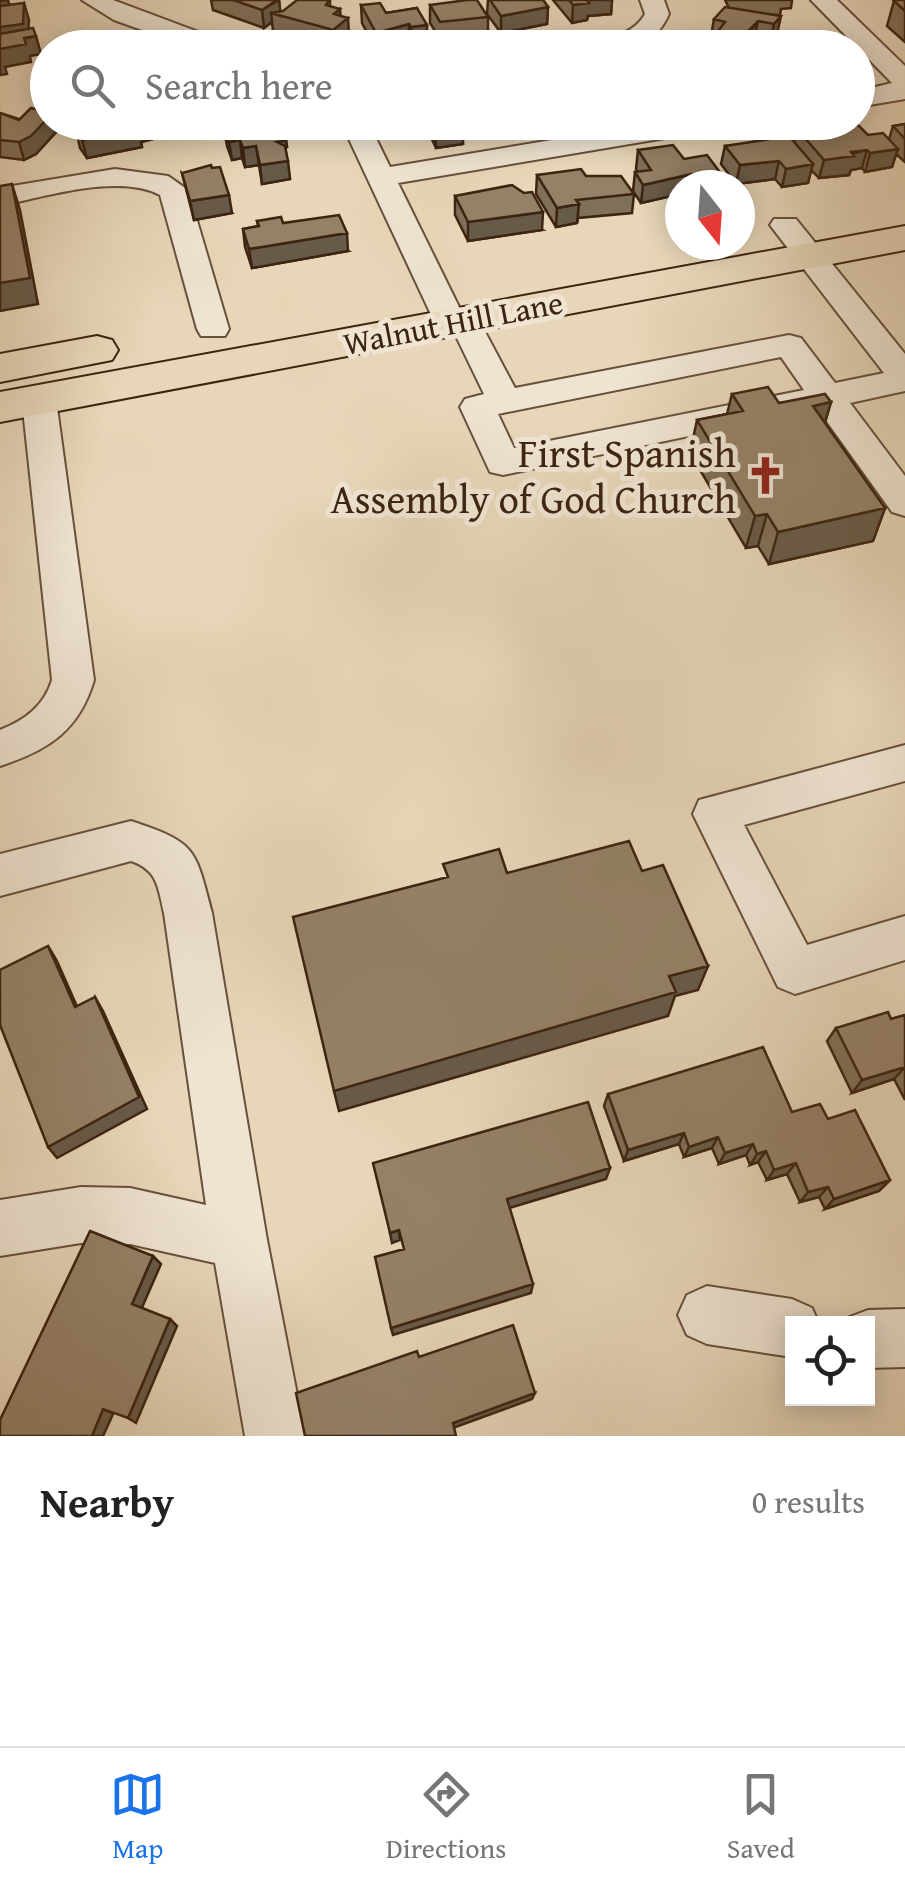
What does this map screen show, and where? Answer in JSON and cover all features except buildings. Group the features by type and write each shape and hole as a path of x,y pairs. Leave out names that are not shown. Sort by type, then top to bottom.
{"main road":[{"name":"Walnut Hill Lane","path":"18,384 450,311 797,240 905,204"},
{"name":"Walnut Hill Lane","path":"755,236 797,240 905,238"},
{"name":"Walnut Hill Lane","path":"18,384 213,329 450,311 665,248"}],"street":[{"path":"94,0 163,30"},
{"path":"647,30 657,14 652,0"},
{"path":"823,0 853,30"},
{"path":"854,0 905,48"},
{"path":"140,30 149,24"},
{"path":"875,52 905,82 901,92 875,96"},
{"path":"363,140 450,311 504,401"},
{"path":"381,176 602,140"},
{"path":"0,197 128,177 164,182 174,190 213,329"},
{"path":"797,240 905,378 827,396 503,463 477,407 789,345 827,396 905,503"},
{"path":"0,748 44,728 60,713 72,680 18,384"},
{"path":"905,763 715,814 794,972 905,938"},
{"path":"0,875 131,841 161,851 176,864 188,912 239,1240 275,1436"},
{"path":"0,1228 80,1214 130,1216 239,1240"},
{"path":"707,1316 785,1327"},
{"path":"875,1339 905,1338"}],"place":[{"name":"First Spanish Assembly of God Church","path":"766,476"}]}
